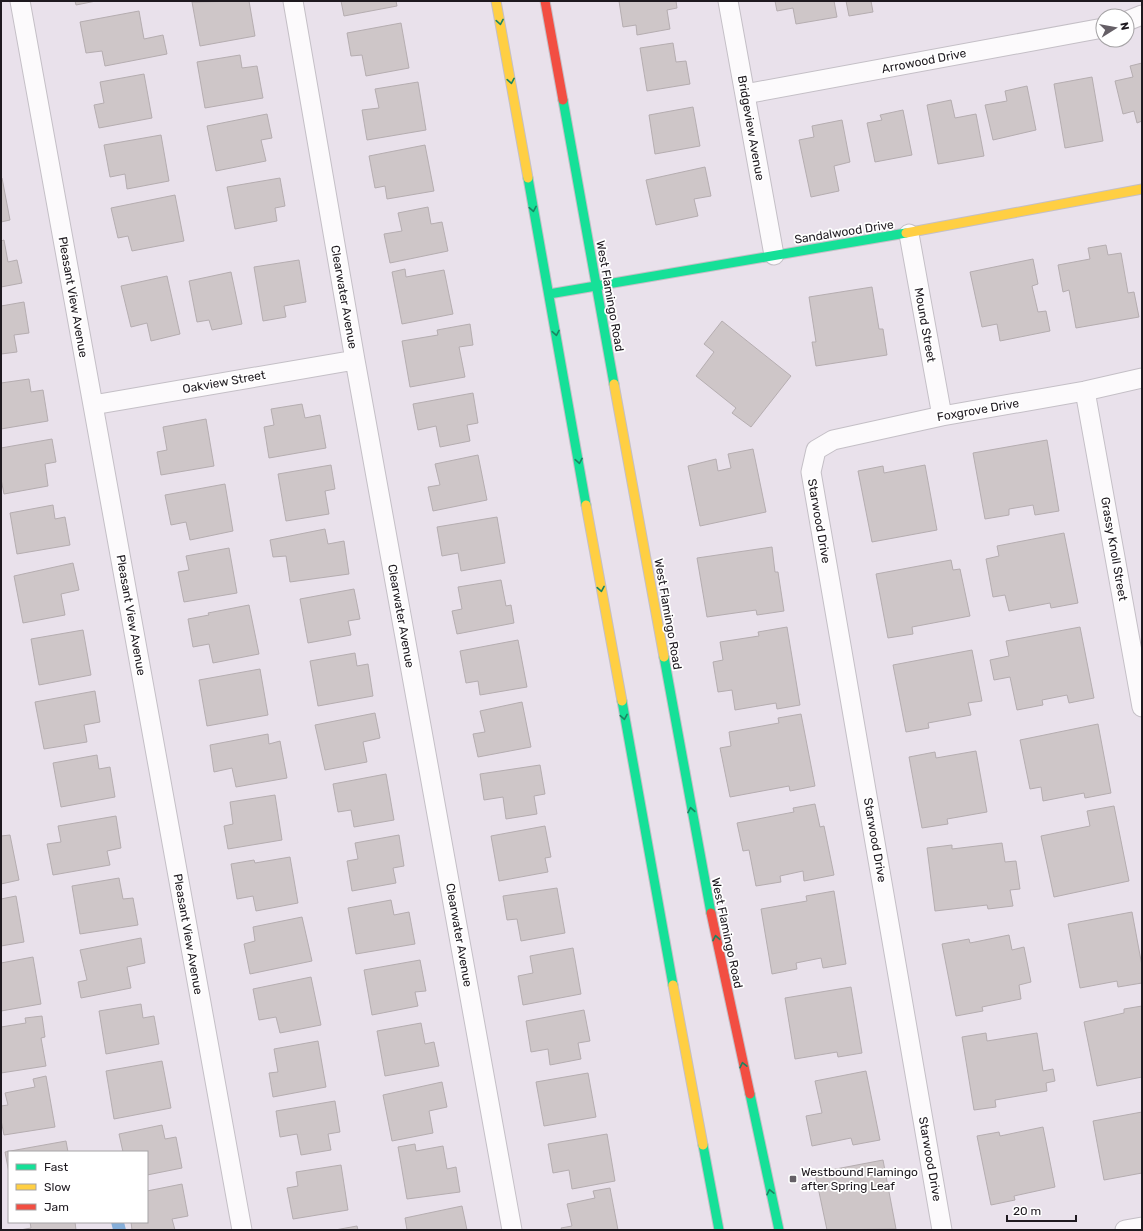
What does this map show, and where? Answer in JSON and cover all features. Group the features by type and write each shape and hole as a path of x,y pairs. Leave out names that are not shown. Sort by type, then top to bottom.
{"main road":[{"path":"496,1 684,1046 719,1230"},
{"name":"West Flamingo Road","path":"545,1 704,880 779,1230"},
{"name":"Sandalwood Drive","path":"549,294 774,255 909,234 1045,209 1142,189"}],"street":[{"name":"Pleasant View Avenue","path":"20,1 242,1230"},
{"name":"Clearwater Avenue","path":"293,1 355,360 512,1230"},
{"name":"Bridgeview Avenue","path":"728,1 774,255"},
{"name":"Arrowood Drive","path":"745,94 1095,29"},
{"name":"Mound Street","path":"909,234 942,416"},
{"name":"Oakview Street","path":"93,405 355,360"},
{"name":"Foxgrove Drive","path":"816,450 833,440 942,416 1085,391 1142,378"},
{"name":"Grassy Knoll Street","path":"1085,391 1142,707"},
{"name":"Starwood Drive","path":"816,450 811,472 942,1230"},
{"path":"1125,1230 1142,1227"}],"water":[{"path":"111,1223 124,1223 126,1230 113,1230"}],"building":[{"path":"75,1 96,1 76,5"},
{"path":"249,1 255,36 200,46 192,2"},
{"path":"341,1 396,1 397,6 344,16"},
{"path":"619,1 676,1 677,8 667,10 670,29 637,35 636,25 623,27"},
{"path":"775,1 834,1 837,17 796,24 793,8 777,11"},
{"path":"846,1 871,1 873,12 849,16"},
{"path":"139,11 144,39 163,35 167,54 105,66 102,51 86,53 80,22"},
{"path":"401,23 409,68 366,76 362,55 351,56 347,33"},
{"path":"673,43 676,62 686,61 690,84 647,91 640,48"},
{"path":"240,55 242,68 257,66 263,98 205,108 197,62"},
{"path":"1142,63 1142,121 1137,123 1134,111 1123,114 1115,81 1133,77 1130,66"},
{"path":"144,74 152,118 99,128 94,105 104,103 100,82"},
{"path":"1092,77 1103,141 1065,148 1054,84"},
{"path":"418,82 426,130 367,140 362,110 379,108 375,89"},
{"path":"1027,86 1036,130 993,140 985,105 1007,101 1005,91"},
{"path":"951,100 955,118 976,114 984,156 938,164 927,105"},
{"path":"693,107 700,146 655,154 649,115"},
{"path":"903,110 912,155 875,162 867,123 882,120 880,115"},
{"path":"267,114 272,138 261,140 266,161 216,171 207,126"},
{"path":"842,120 850,162 834,166 839,191 811,197 799,140 814,137 812,126"},
{"path":"161,135 169,181 127,189 125,174 110,177 104,145"},
{"path":"425,145 434,191 387,199 385,186 375,188 369,156"},
{"path":"705,167 711,196 694,199 698,216 656,225 646,180"},
{"path":"2,178 10,220 1,222 1,179"},
{"path":"280,178 285,206 275,208 277,221 235,229 227,187"},
{"path":"175,195 184,241 132,251 128,236 118,238 111,208"},
{"path":"428,207 431,224 442,222 448,251 390,263 384,234 402,231 398,213"},
{"path":"4,240 8,262 17,260 22,283 1,287 1,241"},
{"path":"1106,245 1108,255 1121,253 1128,293 1134,292 1139,317 1076,328 1069,290 1063,292 1058,265 1090,259 1088,248"},
{"path":"1033,259 1038,284 1032,286 1038,312 1046,311 1050,331 1000,341 997,324 982,327 970,272"},
{"path":"299,260 306,302 284,306 286,317 263,321 254,267"},
{"path":"405,269 406,277 444,270 453,314 402,324 392,272"},
{"path":"231,272 242,324 212,330 209,320 197,322 189,281"},
{"path":"167,276 180,334 151,341 147,323 131,327 121,286"},
{"path":"872,287 879,329 883,329 887,355 816,366 812,342 816,342 809,297"},
{"path":"24,302 29,333 14,335 17,352 1,354 1,306"},
{"path":"722,321 791,376 751,427 732,413 736,408 696,376 714,352 704,344"},
{"path":"470,324 473,345 459,347 465,377 410,387 402,341 438,335 437,330"},
{"path":"29,379 31,392 43,390 48,421 1,429 1,383"},
{"path":"473,393 478,423 467,425 470,441 440,447 436,426 418,430 413,404"},
{"path":"302,404 305,418 320,415 326,448 269,458 264,427 274,425 271,409"},
{"path":"206,419 214,466 161,475 157,452 167,450 163,427"},
{"path":"52,439 56,462 45,464 48,486 4,494 1,479 1,448"},
{"path":"1047,440 1059,511 1035,515 1033,505 1009,509 1009,515 985,519 973,453"},
{"path":"753,449 766,512 700,526 688,466 716,459 718,471 731,468 728,454"},
{"path":"478,455 487,500 433,511 428,487 440,485 435,464"},
{"path":"331,465 335,489 325,491 329,514 286,521 278,474"},
{"path":"925,465 937,530 872,542 858,471 883,466 884,473"},
{"path":"225,484 233,531 190,540 186,522 171,525 165,495"},
{"path":"53,505 55,519 65,517 70,545 17,554 10,513"},
{"path":"497,517 505,563 461,571 458,553 442,556 437,527"},
{"path":"325,529 328,544 344,541 349,574 290,582 286,556 273,557 270,540"},
{"path":"1064,533 1078,603 1051,608 1050,603 1009,611 1005,595 993,597 986,559 999,556 997,546"},
{"path":"772,547 775,572 778,572 784,611 757,615 756,610 707,617 697,558"},
{"path":"229,548 237,593 184,602 178,572 189,570 186,556"},
{"path":"951,560 953,570 960,569 970,616 912,627 913,634 888,638 876,574"},
{"path":"73,563 79,590 61,594 65,615 23,623 14,576"},
{"path":"501,580 506,606 511,605 514,623 457,634 452,611 462,609 458,587"},
{"path":"354,589 360,619 348,621 351,635 308,643 300,599"},
{"path":"249,605 259,654 213,663 209,644 193,647 188,619 209,615 208,613"},
{"path":"787,627 800,705 777,709 776,703 735,710 732,690 718,692 713,662 723,660 720,642 759,636 758,632"},
{"path":"1080,627 1094,698 1069,703 1067,695 1042,700 1043,705 1017,710 1010,677 994,680 990,660 1009,656 1006,641"},
{"path":"83,630 91,675 39,685 31,639"},
{"path":"518,640 527,687 480,695 478,681 466,683 460,651"},
{"path":"972,650 982,701 968,703 971,715 928,723 929,728 906,732 893,665"},
{"path":"355,653 357,666 368,664 373,696 318,706 310,661"},
{"path":"260,669 268,715 207,726 199,680"},
{"path":"95,691 100,722 84,725 87,742 44,749 35,702"},
{"path":"522,702 531,747 478,757 473,734 485,732 480,711"},
{"path":"375,713 380,738 363,742 367,762 325,770 315,725"},
{"path":"801,714 815,786 790,791 789,786 730,797 720,748 731,746 729,732 779,723 778,718"},
{"path":"1098,724 1111,793 1085,798 1084,793 1043,801 1041,787 1030,789 1020,740"},
{"path":"268,734 269,744 280,741 287,778 236,787 232,768 214,772 210,745"},
{"path":"976,751 987,812 947,819 948,824 922,828 909,757 935,752 936,758"},
{"path":"97,755 99,769 110,767 115,797 61,807 53,763"},
{"path":"540,765 545,794 534,796 537,814 506,819 503,797 484,800 480,774"},
{"path":"386,774 394,820 354,827 351,810 338,812 333,784"},
{"path":"275,795 282,840 228,849 224,826 233,824 230,802"},
{"path":"815,804 820,827 824,826 834,875 804,881 803,871 780,876 781,882 756,886 749,850 743,851 737,823 794,812 793,808"},
{"path":"1114,806 1129,881 1054,897 1041,836 1090,826 1087,811"},
{"path":"116,816 121,848 107,851 110,865 53,875 47,844 61,842 58,826"},
{"path":"545,826 551,857 545,858 548,872 499,881 491,836"},
{"path":"10,835 19,880 1,884 1,836"},
{"path":"399,835 404,866 393,868 396,883 352,891 347,861 358,859 355,843"},
{"path":"1002,843 1005,862 1016,861 1020,889 1010,890 1013,906 988,909 987,905 935,911 927,848 952,845 952,849"},
{"path":"290,857 298,903 256,911 253,896 237,899 231,864 254,860 255,863"},
{"path":"119,878 123,899 133,898 138,925 80,934 72,886"},
{"path":"557,888 565,933 521,941 517,919 507,920 503,896"},
{"path":"834,891 846,964 823,968 821,958 796,963 797,969 772,974 761,909 807,901 806,896"},
{"path":"16,896 24,942 1,946 1,899"},
{"path":"391,900 394,915 409,912 415,944 356,954 348,908"},
{"path":"1132,912 1142,966 1142,983 1118,987 1117,981 1080,988 1068,924"},
{"path":"302,917 312,961 250,974 244,944 255,941 253,927"},
{"path":"1009,935 1012,950 1024,947 1031,982 1019,985 1021,999 982,1007 983,1011 956,1016 942,944 969,939 970,943"},
{"path":"141,938 145,963 127,967 131,988 81,998 78,982 87,980 80,950"},
{"path":"573,948 581,994 523,1005 518,976 533,973 530,956"},
{"path":"33,957 41,1004 1,1011 1,963"},
{"path":"420,960 426,991 415,992 418,1006 372,1015 364,970"},
{"path":"311,977 321,1025 280,1033 276,1017 259,1020 253,989"},
{"path":"851,987 862,1053 838,1057 837,1052 795,1059 785,998"},
{"path":"141,1004 143,1018 154,1016 159,1044 106,1054 99,1011"},
{"path":"1142,1006 1142,1077 1097,1086 1084,1022 1124,1013 1124,1009"},
{"path":"584,1010 590,1041 578,1043 581,1059 550,1065 548,1049 531,1052 526,1021"},
{"path":"42,1016 45,1037 41,1038 46,1066 1,1073 1,1027 26,1023 25,1018"},
{"path":"421,1023 425,1044 434,1042 439,1066 385,1076 377,1031"},
{"path":"986,1033 987,1041 1037,1033 1043,1071 1053,1069 1055,1081 1046,1083 1047,1091 995,1100 996,1107 974,1110 962,1037"},
{"path":"318,1041 326,1087 273,1097 269,1073 278,1072 274,1049"},
{"path":"162,1061 171,1108 114,1119 106,1071"},
{"path":"866,1071 880,1140 853,1145 851,1138 812,1146 806,1116 822,1113 815,1081"},
{"path":"588,1073 596,1117 544,1126 536,1082"},
{"path":"46,1076 55,1127 4,1135 1,1120 1,1106 8,1105 5,1093 35,1087 33,1079"},
{"path":"442,1082 447,1107 429,1111 433,1133 392,1141 383,1095"},
{"path":"335,1101 340,1132 328,1134 331,1150 301,1155 297,1134 280,1137 276,1111"},
{"path":"1142,1112 1142,1173 1104,1180 1093,1121"},
{"path":"162,1125 165,1139 176,1137 182,1168 148,1175 148,1151 123,1151 119,1134"},
{"path":"1043,1127 1055,1187 1014,1196 1015,1200 991,1205 977,1136 999,1132 1000,1136"},
{"path":"607,1134 615,1181 572,1189 569,1170 553,1173 548,1144"},
{"path":"66,1141 68,1151 11,1151"},
{"path":"415,1144 416,1151 443,1146 447,1169 456,1167 460,1192 407,1199 398,1147"},
{"path":"8,1151 8,1168 5,1152"},
{"path":"883,1160 896,1229 827,1230 815,1173"},
{"path":"341,1165 348,1210 293,1219 287,1188 298,1186 296,1172"},
{"path":"182,1184 188,1216 172,1219 175,1230 132,1230 131,1223 148,1223 148,1191"},
{"path":"610,1188 618,1230 562,1230 561,1228 572,1226 567,1204 595,1198 593,1191"},
{"path":"462,1206 467,1230 407,1230 405,1218"},
{"path":"30,1223 75,1223 76,1230 20,1230 31,1228"},
{"path":"357,1226 358,1230 335,1230"}],"traffic: fast":[{"path":"563,100 614,384"},
{"path":"528,178 586,505"},
{"path":"549,294 906,233"},
{"path":"664,657 711,913"},
{"path":"622,701 673,985"},
{"path":"750,1094 779,1230"},
{"path":"703,1145 719,1230"}],"traffic: slow":[{"path":"496,1 528,178"},
{"path":"906,233 1142,189"},
{"path":"614,384 664,657"},
{"path":"586,505 622,701"},
{"path":"673,985 703,1145"}],"traffic: jam":[{"path":"545,1 563,100"},
{"path":"711,913 750,1094"}],"place":[{"name":"Westbound Flamingo after Spring Leaf","path":"793,1179"}]}
